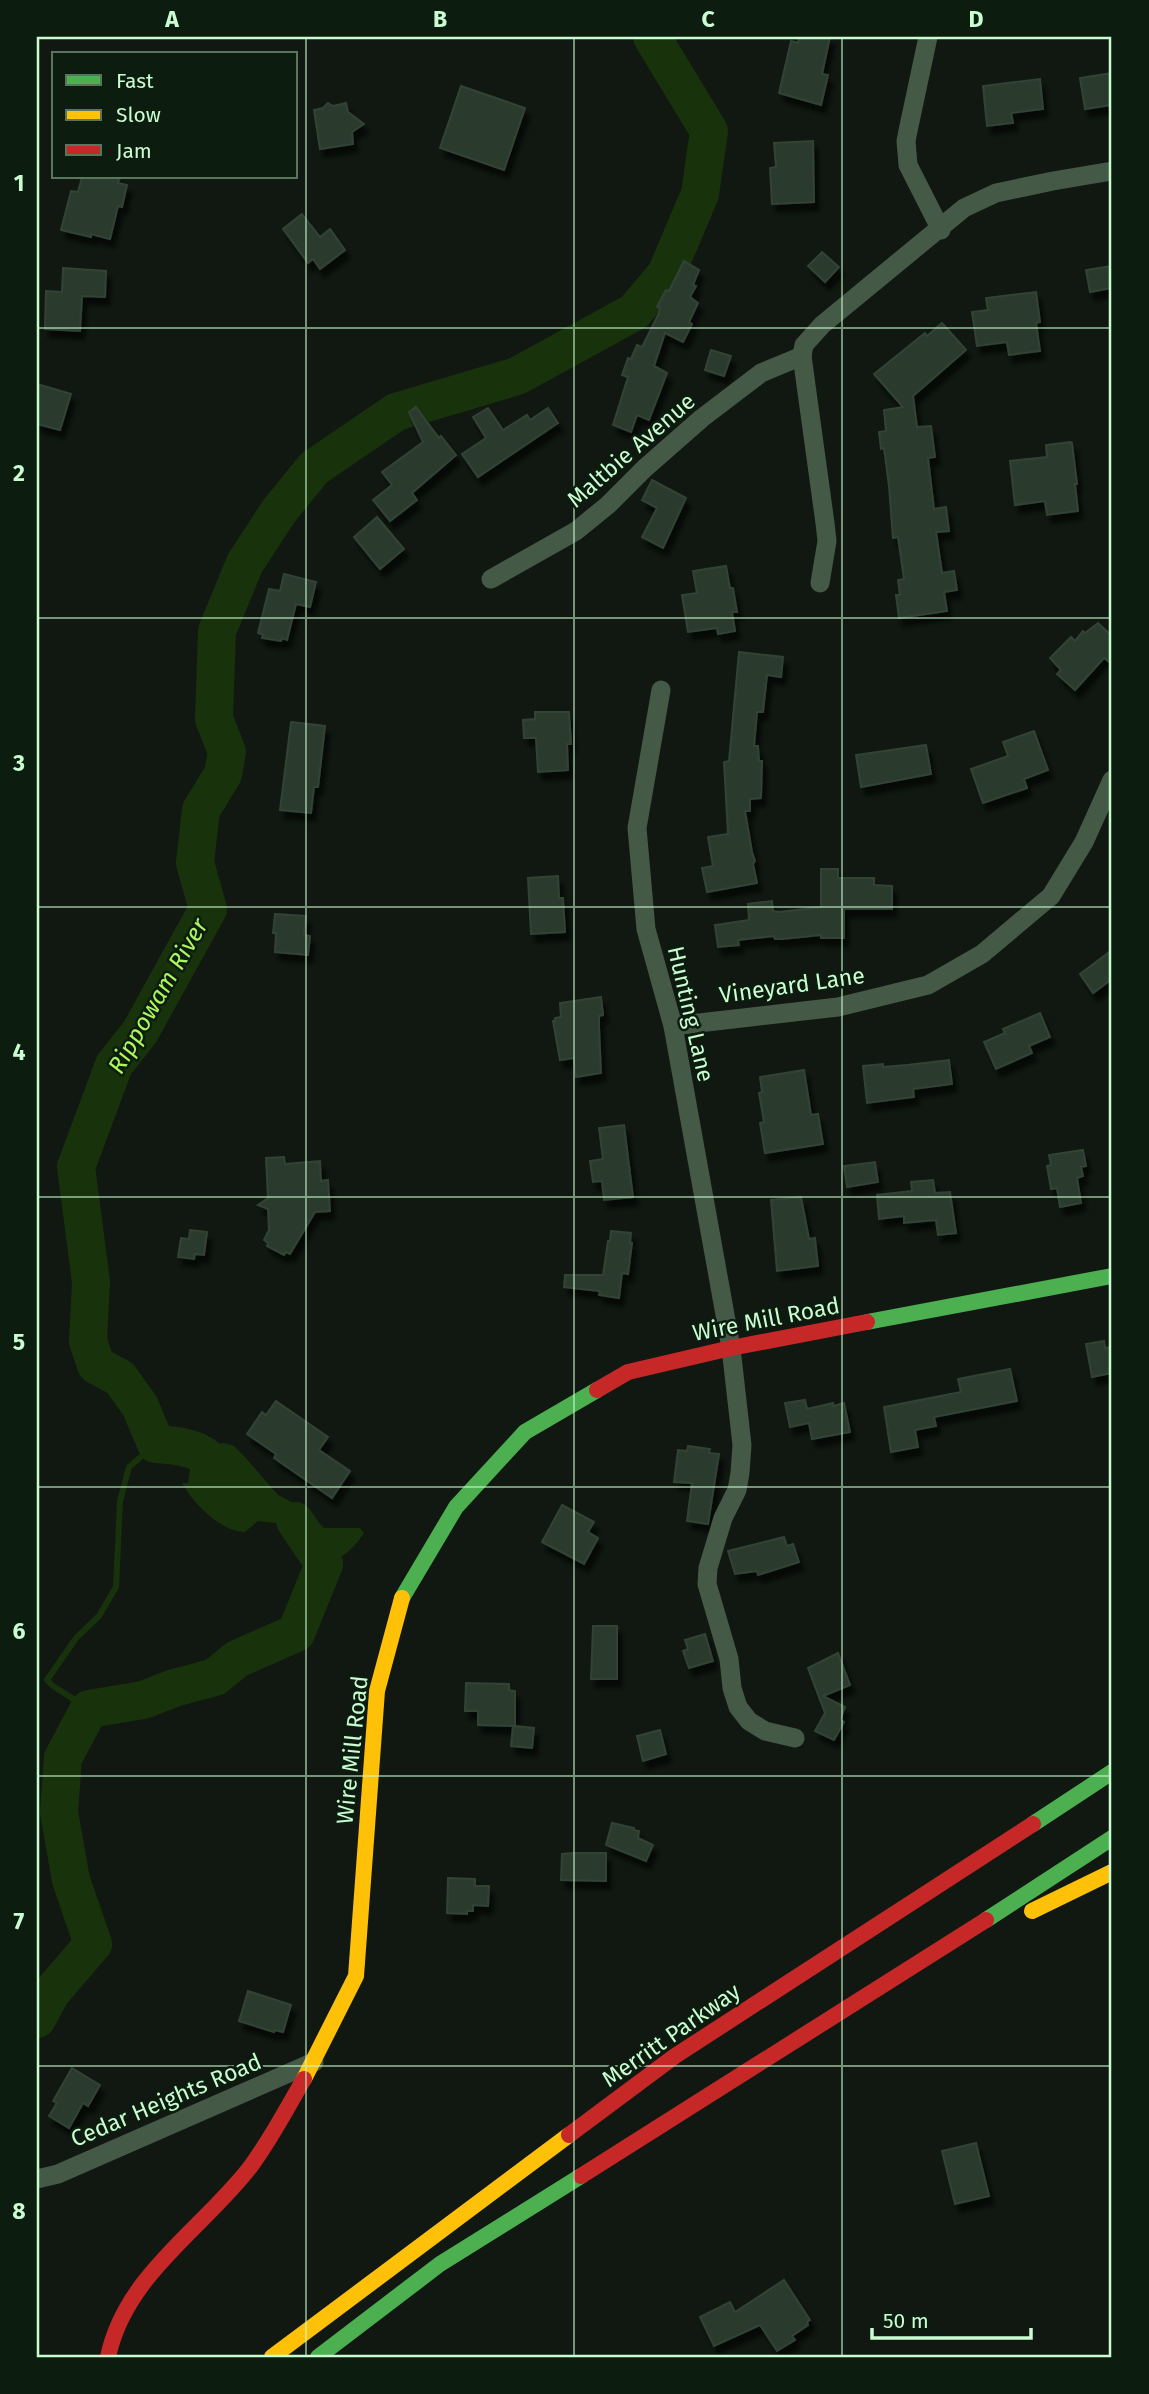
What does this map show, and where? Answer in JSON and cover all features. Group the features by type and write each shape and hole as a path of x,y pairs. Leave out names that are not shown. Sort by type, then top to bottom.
{"main road":[{"name":"Wire Mill Road","path":"108,2357 113,2333 142,2283 250,2167 314,2063 356,1976 377,1691 399,1603 456,1507 525,1432 628,1372 731,1348 1112,1276"},
{"name":"Merritt Parkway","path":"272,2357 675,2056 1108,1774"},
{"path":"318,2357 440,2264 912,1968 1112,1838"},
{"path":"912,1968 1112,1872"}],"street":[{"path":"928,37 909,126 908,165 941,230"},
{"path":"820,583 827,541 802,356 804,345 822,325 941,230 964,208 996,193 1112,171"},
{"name":"Maltbie Avenue","path":"491,579 576,531 702,418 761,373 802,356"},
{"name":"Hunting Lane","path":"661,690 637,828 646,929 673,1026 731,1348 742,1445 737,1490 723,1518 708,1568 707,1584 729,1659 732,1688 738,1707 749,1721 765,1731 795,1738"},
{"name":"Vineyard Lane","path":"673,1026 838,1007 928,985 982,954 1051,896 1084,842 1112,780"},
{"name":"Cedar Heights Road","path":"37,2179 58,2174 314,2063"}],"shaded area":[{"path":"224,1443 234,1446 278,1495 305,1509 324,1528 360,1528 364,1533 352,1548 340,1557 308,1568 295,1539 276,1523 258,1521 245,1532 217,1522 200,1507 182,1483 188,1483 193,1449"}],"building":[{"path":"799,37 830,37 822,74 828,75 821,105 779,93 791,41 798,43"},
{"path":"1112,73 1112,105 1085,109 1080,78"},
{"path":"1040,79 1043,109 1011,113 1013,123 987,126 983,86"},
{"path":"461,86 525,108 504,170 440,148"},
{"path":"328,103 333,106 346,103 348,112 364,124 352,132 353,144 320,149 314,110 323,108"},
{"path":"813,141 814,202 772,204 770,168 776,167 774,143"},
{"path":"82,178 120,178 118,183 127,185 122,207 118,206 110,239 61,230 71,191 78,192"},
{"path":"302,214 320,237 330,229 345,250 320,269 313,259 308,263 283,229"},
{"path":"822,252 839,267 825,282 808,266"},
{"path":"684,261 699,270 693,285 696,286 690,297 698,303 689,322 692,324 683,342 665,333 654,366 667,373 649,420 637,415 631,432 613,425 628,377 622,375 628,358 631,359 637,345 642,347 659,313 660,308 657,307 666,290 669,291"},
{"path":"1112,266 1112,288 1090,292 1086,270"},
{"path":"63,268 106,271 105,297 82,296 80,331 45,329 46,291 62,292"},
{"path":"1036,292 1040,351 1009,355 1007,342 977,346 972,312 988,310 986,298"},
{"path":"942,323 966,350 913,396 917,427 931,426 935,457 928,458 934,509 946,507 949,531 936,532 942,573 954,571 957,590 944,592 947,611 899,618 896,595 900,595 898,580 904,579 898,537 893,538 884,448 881,449 879,432 886,431 884,410 903,407 874,374 925,333 927,336"},
{"path":"711,350 731,356 724,376 705,370"},
{"path":"37,384 71,394 60,430 37,424"},
{"path":"416,407 439,438 441,436 456,455 412,493 417,500 390,521 373,500 392,485 382,472 423,442 409,412"},
{"path":"488,408 503,430 527,415 530,420 548,408 558,423 478,477 462,454 486,438 473,417"},
{"path":"1070,442 1077,484 1078,511 1047,515 1045,501 1015,505 1010,461 1047,457 1046,445"},
{"path":"652,480 686,498 663,548 642,537 657,508 642,500"},
{"path":"377,517 404,549 380,569 354,537"},
{"path":"726,566 737,612 732,612 735,631 718,634 717,628 688,632 682,595 697,593 693,571"},
{"path":"284,574 316,582 310,607 296,604 287,640 262,638 263,635 258,633 269,589 280,591"},
{"path":"1098,623 1112,636 1112,664 1104,658 1075,690 1057,674 1061,670 1050,658 1071,637 1075,641 1083,631 1085,633"},
{"path":"739,652 783,657 781,677 767,675 763,712 757,712 754,746 758,746 759,761 762,761 761,798 750,799 750,811 745,811 757,883 707,892 702,868 713,866 708,837 728,834 724,762 729,761"},
{"path":"535,712 569,712 571,744 567,744 568,770 538,772 536,738 524,738 523,720 535,719"},
{"path":"291,722 325,726 318,787 314,787 311,813 280,810"},
{"path":"1034,731 1048,770 1024,779 1027,788 983,803 971,769 1008,756 1003,742"},
{"path":"926,745 931,774 861,787 856,755"},
{"path":"821,869 838,869 838,878 874,878 874,885 892,886 892,909 844,909 844,938 821,938 821,935 775,939 774,936 738,940 739,945 718,947 715,925 749,920 748,904 772,901 773,911 779,912 821,907"},
{"path":"558,876 559,898 563,898 565,932 531,934 528,878"},
{"path":"275,914 306,916 304,935 310,936 308,955 275,952"},
{"path":"1112,950 1112,979 1093,993 1080,974"},
{"path":"601,997 601,1073 576,1077 574,1058 560,1060 553,1021 561,1017 560,1003"},
{"path":"1040,1013 1050,1037 1029,1046 1032,1053 996,1069 984,1042 1005,1033 1003,1029"},
{"path":"949,1060 952,1084 913,1089 914,1097 867,1103 863,1066 883,1064 883,1067"},
{"path":"804,1070 811,1115 818,1114 823,1144 765,1153 760,1123 764,1122 759,1093 762,1092 760,1077"},
{"path":"624,1125 633,1197 604,1200 602,1181 593,1182 590,1161 603,1159 599,1128"},
{"path":"1083,1150 1086,1166 1081,1167 1083,1176 1077,1178 1081,1203 1060,1207 1057,1188 1051,1189 1047,1166 1051,1165 1049,1155"},
{"path":"284,1157 285,1164 320,1161 321,1181 328,1180 330,1211 315,1212 290,1254 286,1252 284,1255 267,1246 268,1243 264,1240 269,1230 268,1209 258,1205 268,1198 266,1158"},
{"path":"875,1162 878,1182 847,1187 844,1166"},
{"path":"933,1180 935,1193 950,1192 956,1233 938,1235 936,1220 904,1223 904,1216 879,1219 877,1195 912,1191 911,1182"},
{"path":"801,1197 809,1239 815,1238 818,1266 777,1271 771,1200"},
{"path":"190,1230 207,1232 204,1255 195,1254 194,1259 178,1257 181,1238 189,1239"},
{"path":"611,1231 631,1233 628,1274 622,1273 619,1298 599,1295 600,1291 564,1287 565,1275 603,1275"},
{"path":"1104,1341 1105,1348 1112,1347 1112,1373 1092,1377 1086,1344"},
{"path":"1010,1369 1017,1401 934,1417 936,1426 915,1430 918,1447 891,1452 884,1407 961,1392 958,1379"},
{"path":"805,1400 807,1409 844,1403 850,1432 812,1439 809,1423 790,1427 785,1403"},
{"path":"276,1401 328,1437 319,1450 350,1471 332,1498 274,1458 276,1454 247,1434 262,1412 266,1415"},
{"path":"688,1446 710,1449 709,1453 719,1454 708,1524 687,1521 692,1483 674,1482 678,1450 687,1451"},
{"path":"562,1505 594,1522 588,1532 598,1538 584,1564 542,1542"},
{"path":"784,1537 787,1546 793,1544 799,1562 758,1575 757,1571 735,1574 728,1551"},
{"path":"593,1626 617,1626 617,1679 591,1679"},
{"path":"705,1634 713,1661 689,1668 683,1651 688,1649 685,1640"},
{"path":"838,1653 850,1685 823,1696 845,1707 840,1720 844,1722 834,1740 815,1731 825,1713 808,1668"},
{"path":"466,1683 509,1684 509,1690 515,1691 515,1726 534,1728 532,1748 511,1746 513,1726 478,1725 478,1711 465,1711"},
{"path":"660,1730 666,1754 643,1761 637,1736"},
{"path":"612,1823 634,1828 639,1831 638,1838 653,1845 646,1861 606,1845"},
{"path":"606,1853 606,1881 561,1880 562,1854"},
{"path":"448,1878 475,1879 475,1886 489,1886 488,1906 473,1905 473,1911 467,1911 467,1914 447,1913"},
{"path":"248,1991 291,2005 283,2032 274,2032 239,2021"},
{"path":"72,2068 100,2085 88,2106 83,2103 69,2128 49,2116 57,2103 53,2101"},
{"path":"976,2143 989,2196 955,2204 942,2151"},
{"path":"784,2280 810,2320 808,2325 792,2336 795,2340 777,2351 760,2325 714,2346 700,2317 730,2302 735,2312"}],"waterway":[{"name":"Rippowam River","path":"232,1483 207,1457 191,1449 156,1444 140,1406 120,1378 96,1365 88,1341 91,1282 76,1167 114,1065 140,1032 208,909 195,863 201,810 223,774 227,752 214,719 217,631 245,563 279,511 314,468 396,412 517,376 634,312 666,274 700,194 709,131 652,37"},
{"name":"Rippowam River","path":"89,1709 47,1680 76,1638 99,1616 116,1587 120,1501 129,1467 156,1444"},
{"name":"Rippowam River","path":"37,2019 51,1993 93,1944 71,1880 59,1812 63,1758 89,1709 143,1700 215,1677 237,1659 296,1633 324,1564 295,1521"}],"traffic: fast":[{"path":"867,1322 1112,1276"},
{"path":"402,1598 456,1507 525,1432 597,1390"},
{"path":"1033,1824 1112,1772"},
{"path":"986,1920 1112,1838"},
{"path":"318,2357 440,2264 581,2176"}],"traffic: slow":[{"path":"304,2079 356,1976 377,1691 402,1598"},
{"path":"1032,1911 1112,1872"},
{"path":"272,2357 569,2135"}],"traffic: jam":[{"path":"597,1390 628,1372 731,1348 867,1322"},
{"path":"569,2135 675,2056 1033,1824"},
{"path":"581,2176 986,1920"},
{"path":"108,2357 117,2328 131,2301 168,2254 251,2166 304,2079"}]}
